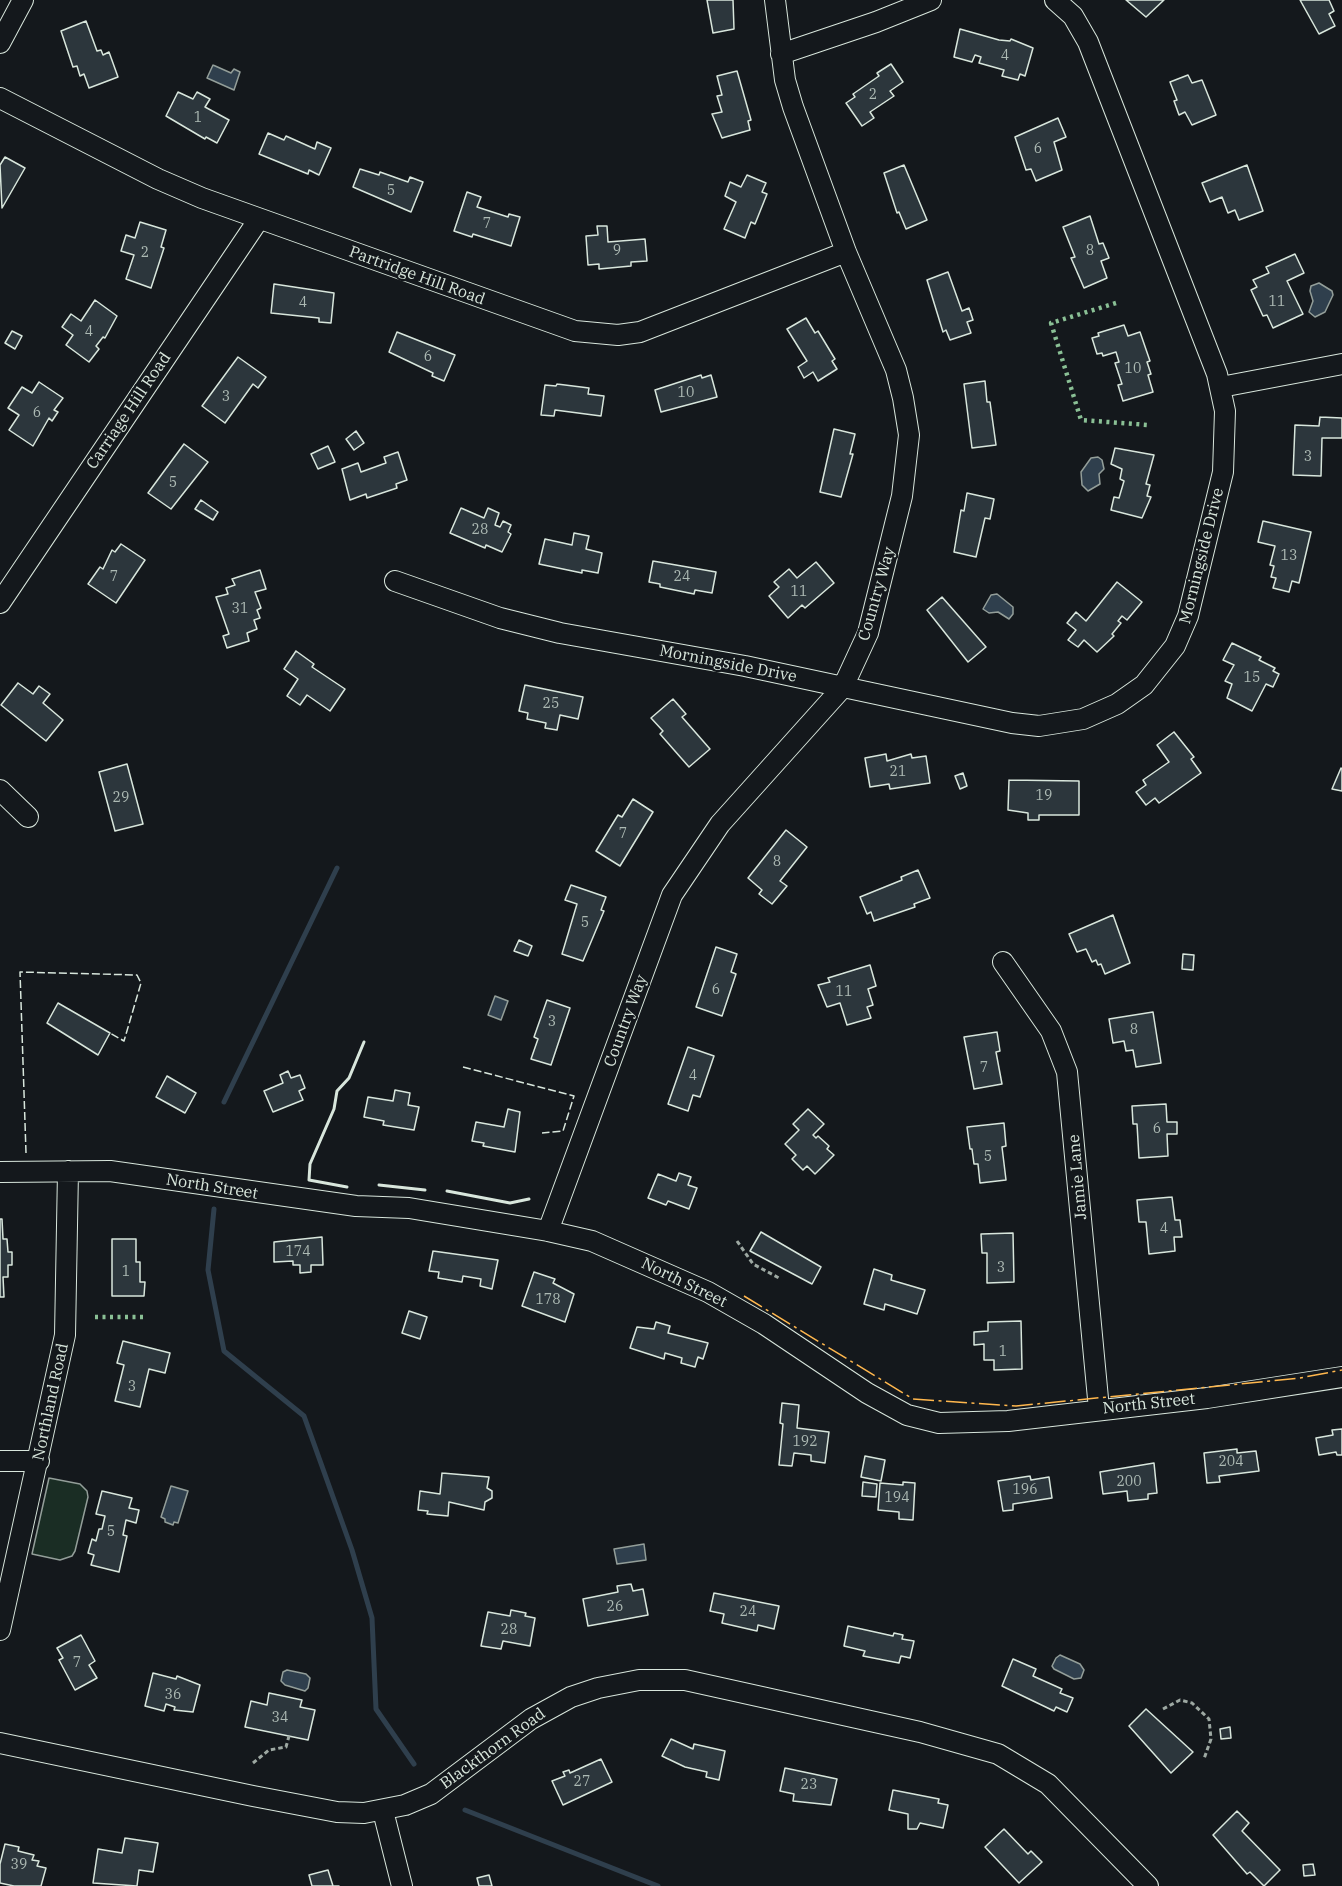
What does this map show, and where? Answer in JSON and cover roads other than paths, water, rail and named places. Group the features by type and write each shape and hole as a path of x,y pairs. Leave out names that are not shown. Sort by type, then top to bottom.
{"street":[{"path":"0,43 23,0"},
{"name":"Country Way","path":"548,1231 672,896 720,824 843,687 868,633 896,527 908,463 909,435 896,370 846,252 793,107 785,80 775,0"},
{"path":"782,54 876,22 931,0"},
{"name":"Morningside Drive","path":"395,581 500,618 560,633 745,666 954,712 1039,726 1087,718 1131,695 1166,660 1188,616 1223,472 1225,411 1221,387 1088,42 1073,16 1055,0"},
{"name":"Partridge Hill Road","path":"0,98 158,179 258,219 575,331 600,334 640,332 846,252"},
{"name":"Carriage Hill Road","path":"0,603 258,219"},
{"path":"1221,387 1342,364"},
{"path":"0,790 28,817"},
{"name":"Jamie Lane","path":"1003,962 1051,1030 1067,1072 1099,1409"},
{"name":"Northland Road","path":"0,1630 39,1461 66,1329 68,1171"},
{"name":"North Street","path":"0,1172 110,1171 356,1206 409,1208 548,1231 592,1241 708,1292 764,1324 867,1393 907,1416 939,1423 976,1423 1207,1398 1342,1377"},
{"path":"0,1461 39,1461"},
{"name":"Blackthorn Road","path":"0,1743 337,1812 383,1811 405,1806 431,1794 531,1719 572,1697 607,1686 639,1680 685,1680 732,1688 941,1736 998,1754 1048,1784 1148,1886"},
{"path":"383,1811 402,1886"}],"water":[{"path":"213,65 231,73 234,69 240,72 234,90 207,78"},
{"path":"1319,283 1332,291 1333,295 1325,312 1315,317 1309,312 1313,301 1310,291 1311,286"},
{"path":"1098,457 1102,460 1104,469 1099,474 1100,484 1088,491 1082,485 1081,472 1091,458"},
{"path":"997,594 1013,607 1013,614 1009,619 998,612 989,613 983,609 991,595"},
{"path":"495,996 508,1001 501,1020 488,1015"},
{"path":"171,1486 188,1491 178,1523 174,1522 173,1525 165,1522 165,1519 161,1517"},
{"path":"644,1544 646,1560 617,1564 614,1549"},
{"path":"1060,1655 1080,1664 1084,1670 1081,1678 1074,1679 1054,1669 1052,1666"},
{"path":"287,1670 306,1674 310,1678 305,1691 285,1685 281,1681 283,1672"}],"waterway":[{"path":"224,1102 337,868"},
{"path":"214,1209 208,1270 224,1351 304,1416 352,1550 372,1618 376,1709 414,1764"},
{"path":"465,1810 658,1886"}]}
